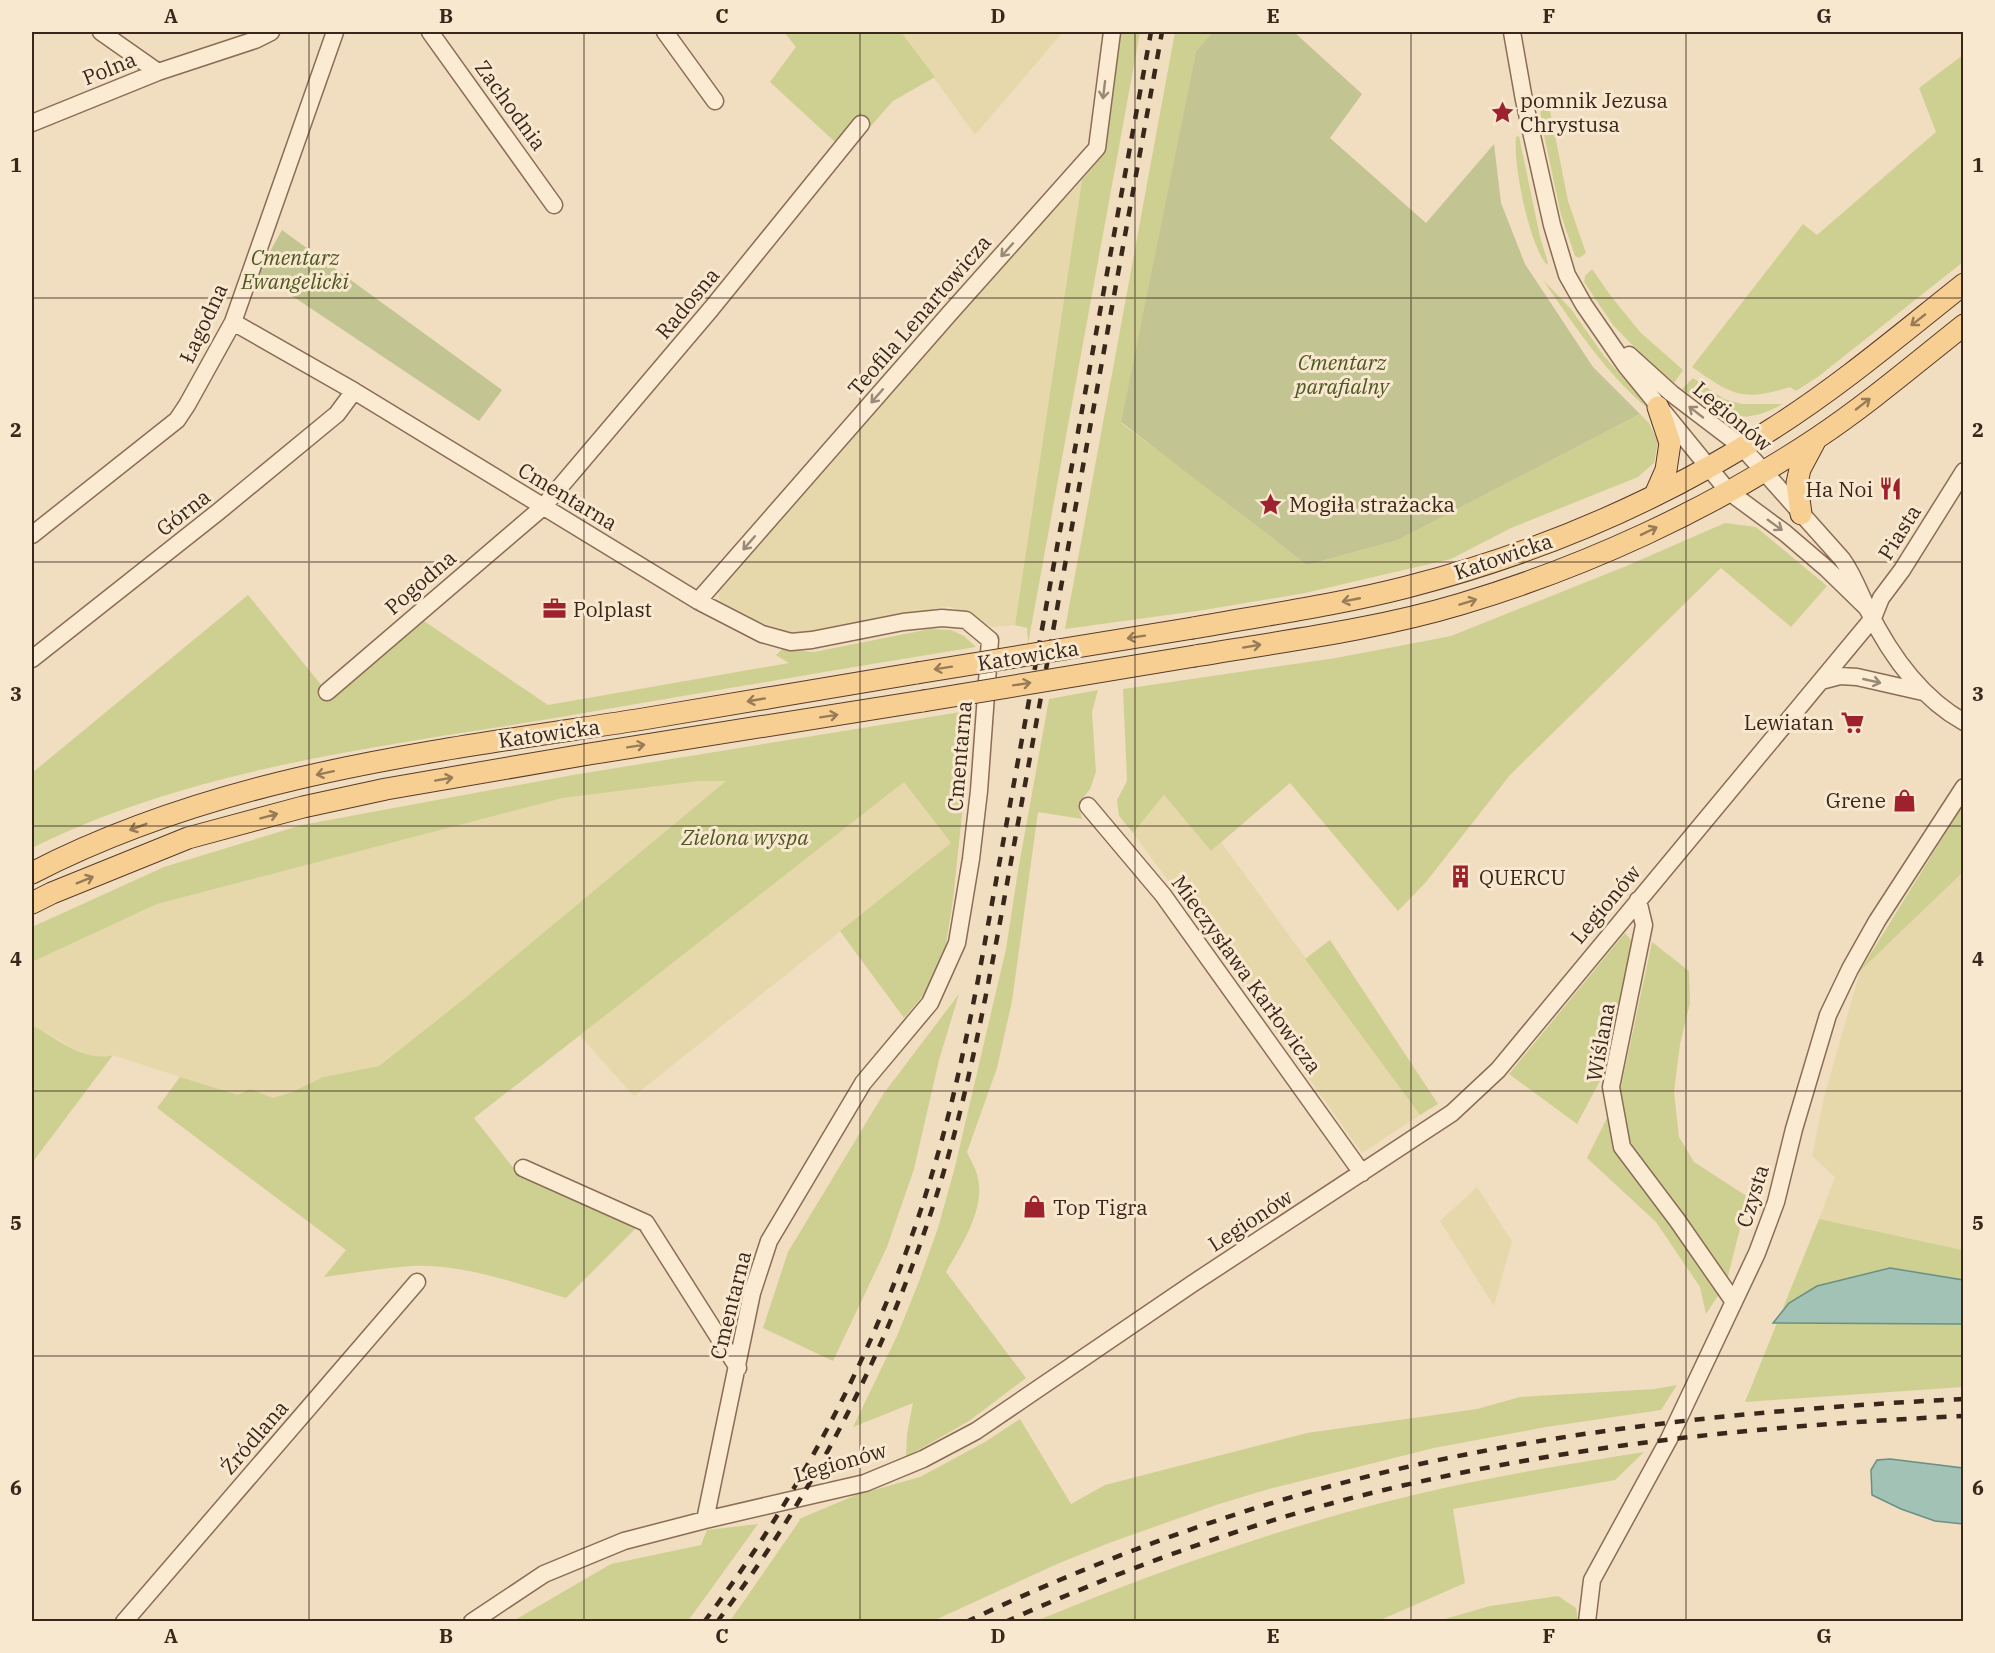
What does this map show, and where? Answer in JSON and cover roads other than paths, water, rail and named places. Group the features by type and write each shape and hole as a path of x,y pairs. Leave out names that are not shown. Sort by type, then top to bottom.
{"main road":[{"name":"Katowicka","path":"32,873 132,829 207,801 282,782 382,761 502,739 637,720 1355,600 1439,578 1565,535 1655,495 1708,467 1828,391 1964,284"},
{"name":"Katowicka","path":"32,903 188,838 303,807 386,789 1370,626 1471,601 1577,564 1728,491 1816,439 1964,325"},
{"path":"1655,495 1666,470 1670,443 1658,407"},
{"path":"1801,514 1797,483 1800,469 1816,439"}],"street":[{"path":"101,32 158,72"},
{"name":"Polna","path":"32,123 158,72 255,40 271,32"},
{"name":"Łagodna","path":"32,535 177,420 188,405 233,322 335,32"},
{"name":"Zachodnia","path":"430,32 554,205"},
{"path":"665,32 715,101"},
{"name":"Teofila Lenartowicza","path":"698,601 1097,148 1112,32"},
{"name":"Legionów","path":"1512,32 1524,100 1552,225 1568,275 1584,305 1626,366 1728,491 1785,532 1827,569 1870,613"},
{"name":"Radosna","path":"543,507 711,309 861,124"},
{"name":"Cmentarna","path":"233,322 354,391 698,601 762,634 791,642 903,622 942,618 966,620 990,640 980,782 971,859 957,943 930,1002 863,1083 769,1241 752,1293 705,1520"},
{"name":"Legionów","path":"1599,326 1648,373 1742,447 1842,559 1852,573 1870,613"},
{"name":"Górna","path":"32,659 328,422 354,391"},
{"name":"Piasta","path":"1870,613 1902,570 1964,471"},
{"name":"Pogodna","path":"327,692 543,507"},
{"path":"1870,613 1903,667 1923,692 1944,711 1964,722"},
{"name":"Legionów","path":"472,1622 544,1574 624,1541 865,1483 923,1459 976,1431 1192,1284 1452,1113 1498,1070 1821,681 1870,613"},
{"path":"1821,681 1840,676 1857,677 1923,692"},
{"name":"Czysta","path":"1587,1622 1592,1580 1669,1439 1757,1253 1776,1202 1794,1129 1828,1015 1877,921 1964,787"},
{"name":"Mieczysława Karłowicza","path":"1088,806 1163,894 1362,1173"},
{"name":"Wiślana","path":"1638,900 1644,924 1611,1087 1622,1148 1677,1220 1734,1302"},
{"path":"523,1168 646,1223 738,1368"},
{"name":"Źródlana","path":"124,1622 417,1282"}],"railway":[{"path":"704,1622 778,1514 842,1400 895,1281 918,1220 937,1157 978,980 1151,32"},
{"path":"717,1622 755,1570 790,1516 852,1404 905,1286 946,1164 968,1078 998,933 1162,32"},
{"path":"966,1622 1076,1573 1188,1530 1303,1494 1420,1464 1554,1439 1690,1420 1827,1407 1964,1399"},
{"path":"1005,1622 1145,1564 1239,1531 1335,1502 1455,1474 1527,1460 1672,1439 1818,1425 1964,1416"}],"place":[{"name":"pomnik Jezusa Chrystusa","path":"1502,112"},
{"name":"Ha Noi","path":"1891,489"},
{"name":"Mogiła strażacka","path":"1271,504"},
{"name":"Polplast","path":"555,609"},
{"name":"Lewiatan","path":"1852,722"},
{"name":"Grene","path":"1904,800"},
{"name":"QUERCU","path":"1461,877"},
{"name":"Top Tigra","path":"1035,1207"}],"park label":[{"name":"Cmentarz Ewangelicki","path":"295,269"},
{"name":"Cmentarz parafialny","path":"1342,374"},
{"name":"Zielona wyspa","path":"745,837"}]}
